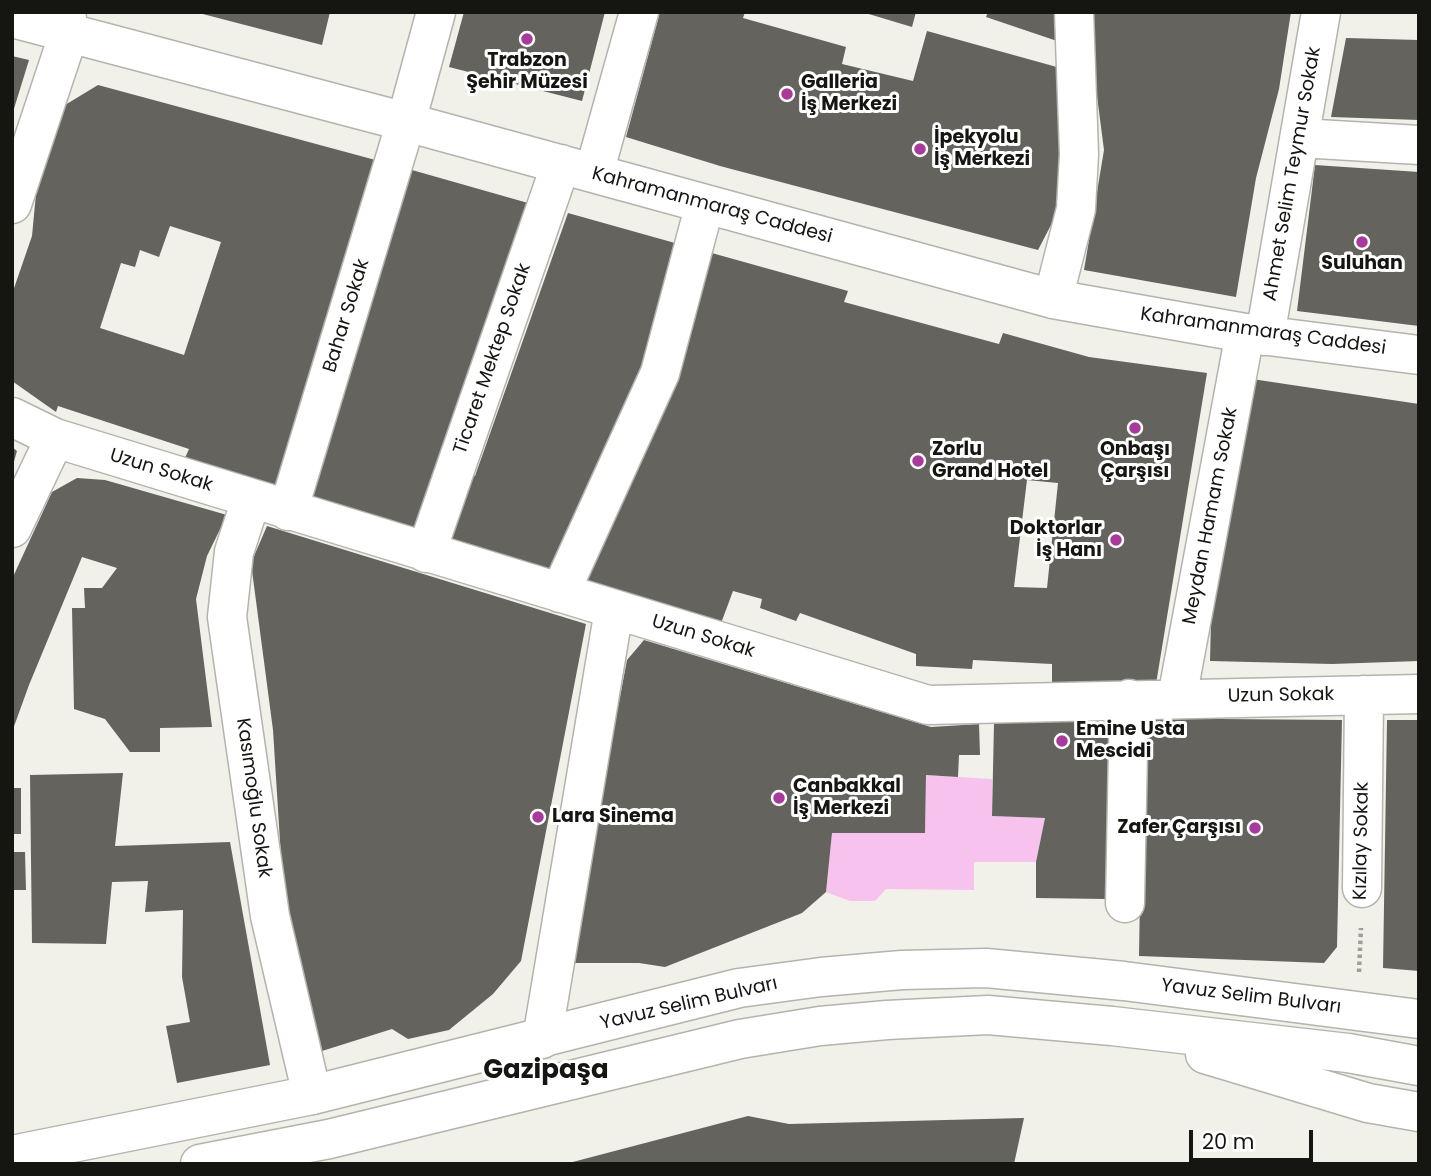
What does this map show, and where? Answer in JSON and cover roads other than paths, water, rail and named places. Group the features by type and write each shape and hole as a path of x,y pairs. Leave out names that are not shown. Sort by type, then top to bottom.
{"street":[{"name":"Bahar Sokak","path":"288,511 406,122 436,12"},
{"name":"Ticaret Mektep Sokak","path":"426,553 639,12"},
{"path":"1053,299 1076,209 1079,154 1074,12"},
{"name":"Ahmet Selim Teymur Sokak","path":"1255,334 1300,138 1321,12"},
{"name":"Kahramanmaraş Caddesi","path":"12,18 68,22 406,122 1053,299 1255,334 1419,355"},
{"path":"12,204 68,22"},
{"path":"1300,138 1419,145"},
{"path":"560,593 660,373 705,204"},
{"name":"Meydan Hamam Sokak","path":"1177,698 1255,334"},
{"name":"Uzun Sokak","path":"12,417 55,438 251,500 928,705 1419,694"},
{"path":"12,528 55,438"},
{"name":"Kasımoğlu Sokak","path":"251,500 234,552 227,617 235,779 312,1095"},
{"path":"542,1039 614,610"},
{"name":"Kızılay Sokak","path":"1362,888 1364,695"},
{"path":"1125,902 1129,699"},
{"name":"Yavuz Selim Bulvarı","path":"12,1155 312,1095 739,988 821,976 974,968 1124,981 1419,1019"},
{"path":"200,1164 342,1136 740,1039 820,1026 887,1020 988,1015 1348,1053 1419,1066"},
{"path":"1112,1026 1368,1103 1419,1112"}],"place":[{"name":"Trabzon Şehir Müzesi","path":"527,39"},
{"name":"Galleria İş Merkezi","path":"787,94"},
{"name":"İpekyolu İş Merkezi","path":"920,149"},
{"name":"Suluhan","path":"1362,242"},
{"name":"Onbaşı Çarşısı","path":"1135,428"},
{"name":"Zorlu Grand Hotel","path":"918,461"},
{"name":"Doktorlar İş Hanı","path":"1116,540"},
{"name":"Emine Usta Mescidi","path":"1062,741"},
{"name":"Canbakkal İş Merkezi","path":"779,798"},
{"name":"Lara Sinema","path":"538,817"},
{"name":"Zafer Çarşısı","path":"1255,828"}],"district":[{"name":"Gazipaşa","path":"546,1071"}]}
